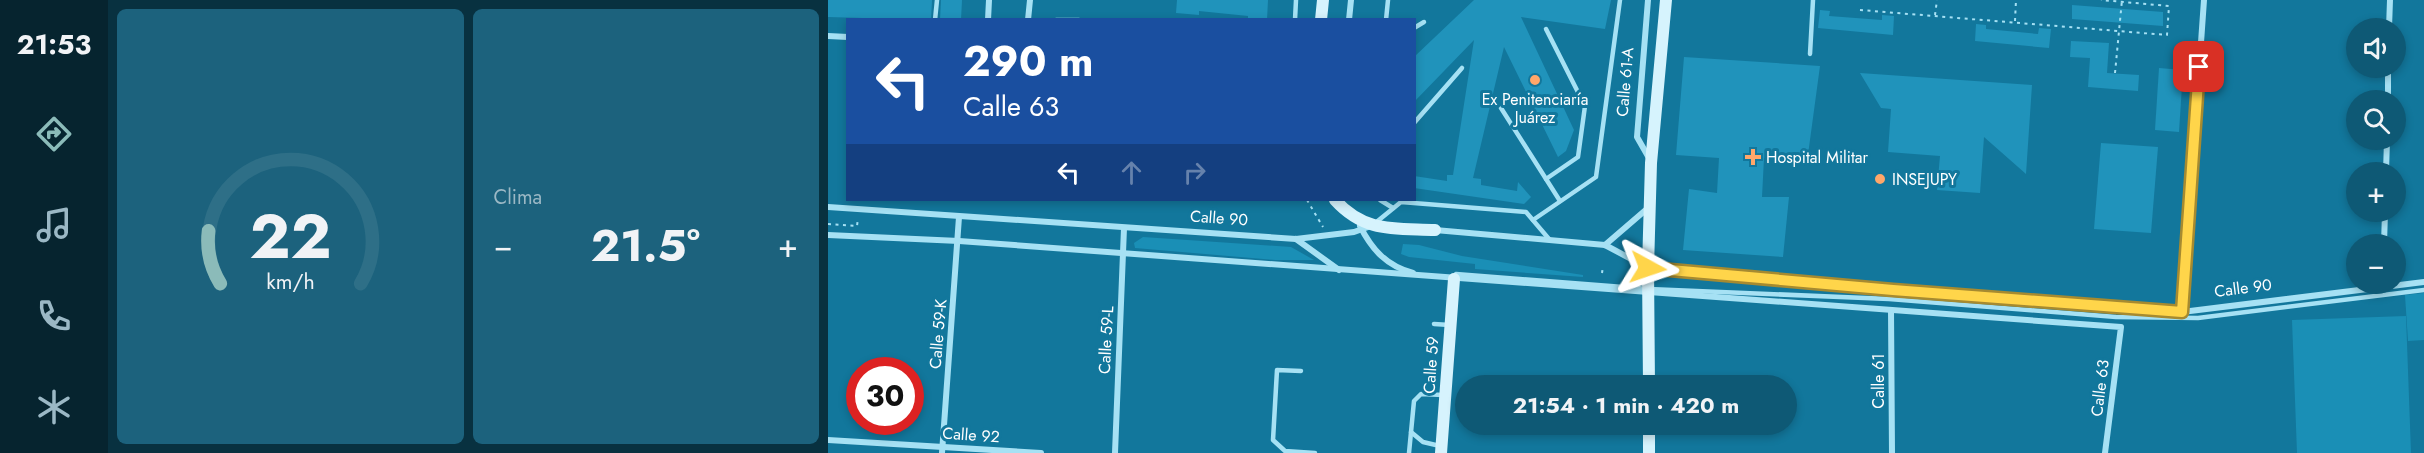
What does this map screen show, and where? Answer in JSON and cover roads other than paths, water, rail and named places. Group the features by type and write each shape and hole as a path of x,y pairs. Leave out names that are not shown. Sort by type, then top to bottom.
{"street":[{"path":"988,18 989,0"},
{"path":"1028,18 1030,0"},
{"path":"1321,18 1323,0"},
{"path":"1349,18 1351,0"},
{"name":"Calle 61-A","path":"1648,0 1637,137 1651,163"},
{"name":"Calle 61-A","path":"1649,375 1648,268 1651,163 1666,0"},
{"path":"2182,312 2204,0"},
{"path":"2389,18 2390,0"},
{"path":"828,36 846,37"},
{"path":"1336,201 1364,225 1366,238 1385,261 1397,268 1425,277"},
{"name":"Calle 90","path":"828,207 1296,239 1364,225 1435,230 1605,245 1648,268 1893,290 2182,312 2346,290"},
{"path":"1605,245 1650,207"},
{"name":"Calle 59-K","path":"942,449 959,217"},
{"name":"Calle 59-L","path":"1114,453 1124,228"},
{"path":"828,235 959,241 1891,310"},
{"path":"1296,239 1339,270"},
{"name":"Calle 59","path":"1441,449 1454,279"},
{"name":"Calle 90","path":"2406,283 2424,282"},
{"name":"Calle 63","path":"1891,310 2121,327 2105,453"},
{"name":"Calle 61","path":"1891,310 1892,453"},
{"path":"1649,435 1649,453"},
{"name":"Calle 92","path":"828,440 942,449 1041,453"}],"lane":[{"path":"935,18 937,0"},
{"path":"1295,18 1296,0"},
{"path":"1386,18 1388,0"},
{"path":"1533,220 1596,177 1620,0"},
{"path":"1810,54 1814,0"},
{"path":"1416,27 1424,22"},
{"path":"1546,29 1585,106 1578,157 1546,178"},
{"path":"1416,121 1462,68"},
{"path":"1500,108 1560,201"},
{"path":"1382,201 1393,208"},
{"path":"1364,225 1401,202 1526,212 1549,239"},
{"path":"1649,291 1889,299 2116,317 2198,318 2424,290"},
{"path":"1434,324 1450,325"},
{"path":"1301,371 1277,370 1273,440 1285,452 1315,453"},
{"path":"1409,453 1414,401 1417,397 1426,394 1445,395"},
{"path":"1412,432 1423,442 1441,449"}],"place":[{"name":"Ex Penitenciaría Juárez","path":"1535,80"},
{"name":"Hospital Militar","path":"1753,157"},
{"name":"INSEJUPY","path":"1880,179"}]}
